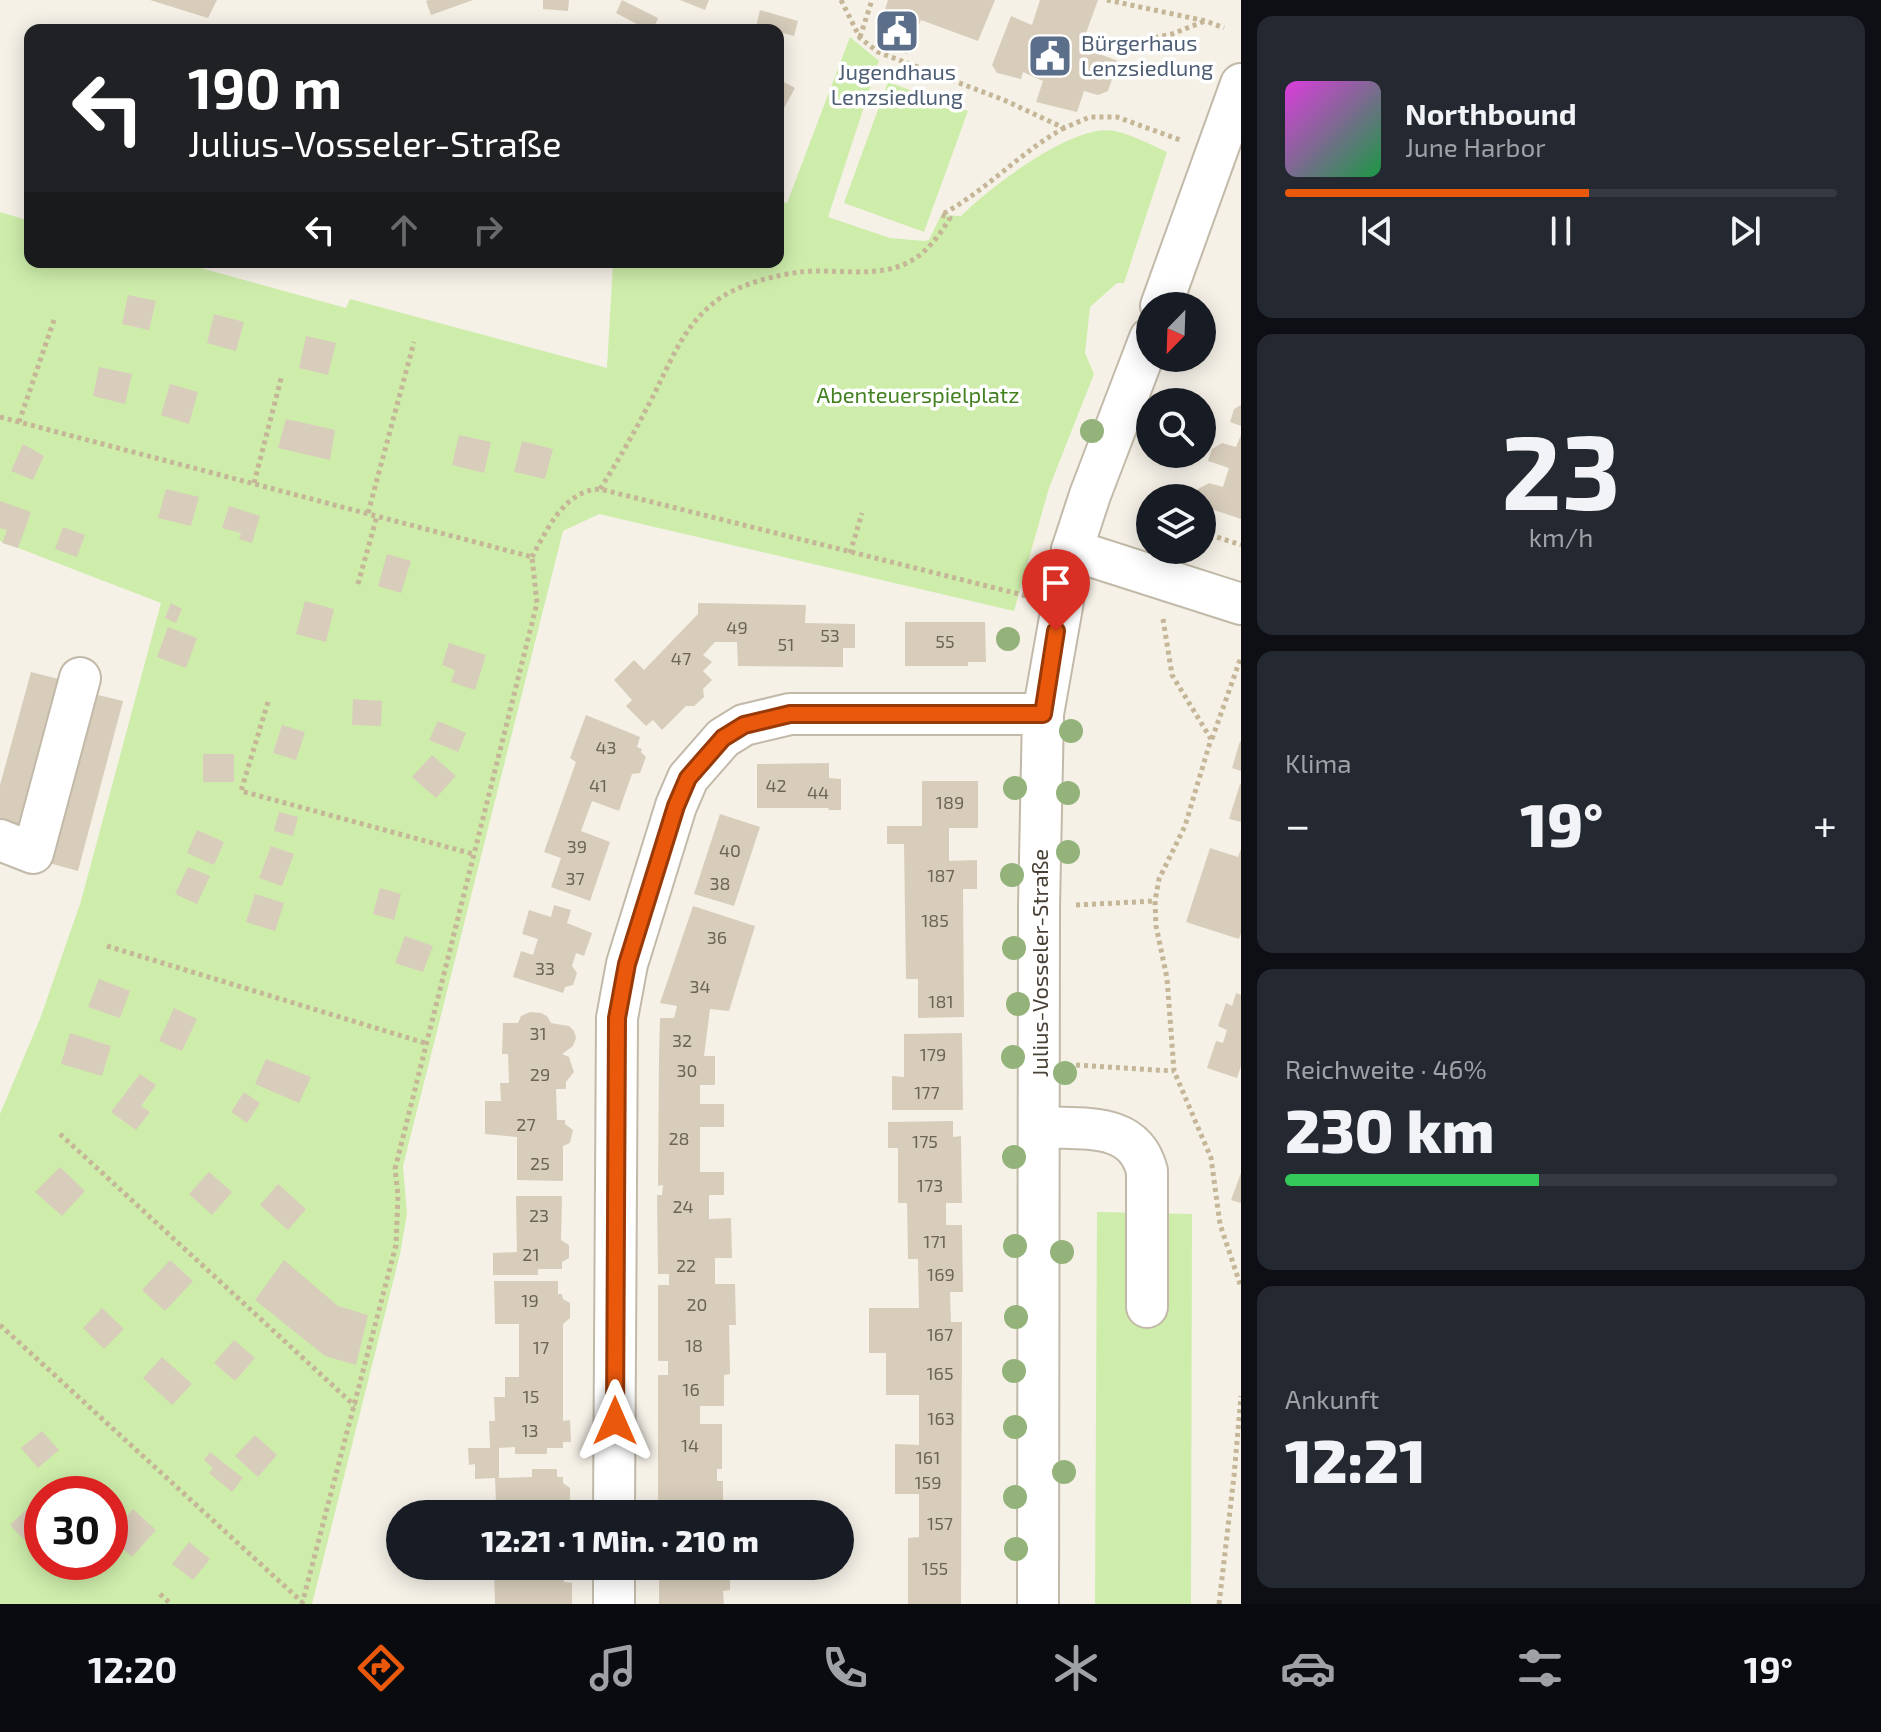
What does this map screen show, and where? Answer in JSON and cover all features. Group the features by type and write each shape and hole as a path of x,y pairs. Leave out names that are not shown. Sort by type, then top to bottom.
{"street":[{"path":"1166,292 1241,84"},
{"name":"Julius-Vosseler-Straße","path":"1038,1604 1039,907 1043,714 1072,550 1137,372"},
{"path":"1072,550 1241,604"},
{"path":"0,840 33,853 80,678"},
{"path":"614,1500 617,1018 627,964 648,891 688,778 723,738 744,725 790,714 1043,714"},
{"path":"1039,1127 1106,1131 1121,1135 1135,1144 1143,1156 1147,1171 1147,1307"},
{"path":"614,1580 614,1604"}],"path":[{"path":"841,0 860,38 878,52 1004,100 1064,128"},
{"path":"860,38 872,0"},
{"path":"1107,0 1206,21 1224,28"},
{"path":"1092,51 1172,34 1206,21"},
{"path":"600,489 628,444 680,339 700,313 727,294 800,272 895,268 912,262 927,249 950,218 941,215 968,200 1011,163 1064,128 1090,117 1117,117 1216,153"},
{"path":"19,422 55,317"},
{"path":"368,513 414,342"},
{"path":"254,483 282,375"},
{"path":"0,417 532,557"},
{"path":"0,1325 302,1603 396,1245 398,1195 395,1169 537,603 532,557 554,515 587,489 600,489 1004,592 1061,603"},
{"path":"850,553 862,513"},
{"path":"358,584 377,516"},
{"path":"1216,537 1241,545"},
{"path":"1156,577 1172,675 1211,739"},
{"path":"1241,657 1211,739 1185,826 1159,879 1155,901 1156,926 1167,978 1174,1071 1211,1158 1220,1224 1241,1287"},
{"path":"268,702 241,791 473,854"},
{"path":"1039,907 1155,901"},
{"path":"107,946 425,1043"},
{"path":"1095,1066 1174,1071"},
{"path":"60,1134 355,1406"},
{"path":"1219,1604 1241,1396"},
{"path":"160,1594 171,1604"}],"green space":[{"name":"Abenteuerspielplatz","path":"850,37 879,61 828,217 890,238 924,241 929,240 941,215 961,216 1011,174 1078,137 1098,131 1115,131 1167,152 1124,283 1117,283 1090,307 1085,353 1094,374 1049,488 1014,611 599,514 563,531 403,1166 407,1214 400,1254 312,1604 0,1604 0,1114 40,1019 81,901 161,603 0,541 0,212 24,219 24,268 201,268 346,308 350,299 607,368 613,268 784,268 784,202 787,203"},
{"path":"888,82 968,111 924,232 844,203"},
{"path":"1097,1212 1192,1214 1191,1604 1095,1604"}],"building":[{"path":"150,0 217,0 208,18"},
{"path":"473,0 431,15 426,1"},
{"path":"543,0 569,0 568,11 543,9"},
{"path":"622,0 658,18 656,24 637,24 616,13"},
{"path":"680,0 709,0 705,10"},
{"name":"Jugendhaus Lenzsiedlung","path":"888,0 995,0 978,41 921,20 907,54 875,41"},
{"name":"Bürgerhaus Lenzsiedlung","path":"1040,0 1098,0 1081,47 1118,61 1108,91 1098,95 1084,91 1077,112 1036,102 1043,81 1023,72 1021,79 997,73 992,65 1011,16 1032,25"},
{"path":"760,10 798,21 794,36 784,34 784,24 757,24"},
{"path":"784,82 795,88 784,108"},
{"path":"128,295 156,301 149,330 122,324"},
{"path":"214,314 244,322 236,351 207,343"},
{"path":"306,336 336,343 328,375 299,368"},
{"path":"99,367 132,374 125,404 93,396"},
{"path":"170,384 198,392 189,424 161,415"},
{"path":"1241,405 1241,426 1230,422 1234,409"},
{"path":"286,419 335,430 330,460 278,448"},
{"path":"459,435 491,442 484,473 452,465"},
{"path":"1241,435 1241,519 1216,511 1216,485 1223,487 1229,468 1216,464 1216,447 1222,443 1236,447"},
{"path":"522,441 553,449 545,479 514,472"},
{"path":"23,444 44,456 33,480 11,471"},
{"path":"166,489 199,497 191,526 158,518"},
{"path":"0,501 31,512 18,548 2,543 7,530 0,528"},
{"path":"229,506 260,516 252,543 239,539 241,533 222,528"},
{"path":"63,527 85,535 77,557 55,549"},
{"path":"387,554 411,561 401,593 378,586"},
{"path":"305,601 334,609 326,642 296,634"},
{"path":"171,603 182,609 176,623 165,618"},
{"path":"698,603 806,605 805,623 855,624 855,648 843,648 843,667 738,666 737,642 715,642 703,655 712,662 703,671 712,680 703,689 704,697 694,706 686,706 662,730 653,720 646,726 626,706 632,700 614,680 634,660 644,670 698,614"},
{"path":"905,622 985,622 986,662 968,662 968,666 905,666"},
{"path":"168,627 197,638 186,668 157,657"},
{"path":"449,643 486,655 475,690 451,682 455,670 442,665"},
{"path":"31,672 59,679 16,836 0,832 0,785"},
{"path":"94,694 123,701 78,871 49,863"},
{"path":"353,699 382,701 381,726 352,725"},
{"path":"586,715 640,737 637,747 646,757 640,773 632,774 619,811 592,801 581,831 610,842 590,901 551,887 561,858 544,852 576,762 570,758"},
{"path":"438,721 466,733 458,752 429,740"},
{"path":"282,725 305,732 296,760 273,753"},
{"path":"1241,742 1241,771 1232,768"},
{"path":"203,754 234,754 234,782 203,782"},
{"path":"432,755 456,776 436,798 412,777"},
{"path":"829,763 829,778 841,779 841,810 757,808 757,764"},
{"path":"922,781 978,781 978,828 949,828 949,861 977,860 977,889 963,889 964,1017 918,1018 918,979 906,979 904,844 887,844 887,826 922,826"},
{"path":"1241,784 1241,822 1229,819"},
{"path":"279,812 298,817 293,836 274,831"},
{"path":"720,814 760,827 734,906 694,894"},
{"path":"197,830 224,842 214,865 187,853"},
{"path":"271,846 294,854 282,886 259,878"},
{"path":"1210,848 1238,857 1241,849 1239,939 1186,922"},
{"path":"188,867 210,876 197,904 175,894"},
{"path":"380,888 401,894 394,920 373,914"},
{"path":"255,894 284,903 275,931 246,922"},
{"path":"554,905 571,910 567,923 592,933 584,956 576,953 572,966 577,973 573,985 565,987 563,993 513,977 521,951 533,955 538,939 522,934 529,910 551,917"},
{"path":"693,906 755,926 729,1011 710,1009 704,1056 715,1056 715,1085 700,1085 700,1104 724,1104 724,1127 700,1127 700,1172 724,1172 724,1195 709,1195 709,1219 731,1218 732,1258 715,1258 715,1284 735,1284 736,1325 729,1325 730,1374 724,1375 724,1406 700,1406 700,1424 722,1424 722,1469 717,1469 717,1481 723,1481 723,1500 658,1500 658,1375 668,1375 668,1361 658,1361 658,1285 669,1285 669,1274 658,1274 657,1195 662,1195 663,1185 658,1186 660,1018 674,1018 677,1006 660,1003"},
{"path":"405,936 433,946 423,972 395,963"},
{"path":"99,979 130,991 120,1018 88,1007"},
{"path":"1236,993 1241,995 1241,1066 1237,1078 1207,1068 1216,1041 1223,1043 1227,1030 1218,1026 1226,1003 1232,1006"},
{"path":"174,1008 197,1019 182,1051 159,1041"},
{"path":"530,1012 547,1016 551,1023 569,1026 576,1038 573,1046 562,1054 569,1057 574,1072 566,1082 566,1089 556,1089 557,1120 565,1120 565,1124 573,1130 570,1143 563,1146 563,1181 517,1180 517,1137 485,1134 485,1101 501,1101 500,1083 509,1083 508,1054 502,1054 503,1023 518,1023 521,1016"},
{"path":"70,1033 111,1046 102,1076 61,1064"},
{"path":"962,1033 963,1110 892,1110 892,1076 904,1077 904,1034"},
{"path":"266,1059 311,1077 299,1103 255,1084"},
{"path":"140,1074 156,1085 141,1106 150,1112 136,1130 111,1112"},
{"path":"244,1092 260,1103 247,1123 231,1112"},
{"path":"953,1121 953,1137 961,1136 962,1203 946,1203 946,1225 962,1225 963,1292 950,1292 951,1322 962,1322 961,1604 908,1604 908,1538 919,1537 919,1494 895,1494 895,1444 919,1445 919,1395 886,1395 886,1353 869,1353 869,1308 919,1308 918,1259 908,1259 907,1203 898,1203 898,1148 888,1148 888,1122"},
{"path":"60,1167 85,1191 62,1216 35,1192"},
{"path":"209,1172 232,1192 212,1215 189,1194"},
{"path":"1241,1173 1241,1203 1231,1200"},
{"path":"278,1184 306,1209 288,1230 260,1205"},
{"path":"516,1196 562,1196 561,1240 569,1245 569,1258 562,1262 562,1269 538,1269 538,1275 493,1275 493,1253 517,1252"},
{"path":"170,1260 193,1281 165,1311 142,1290"},
{"path":"284,1260 338,1306 368,1315 356,1365 325,1356 255,1300"},
{"path":"494,1281 558,1281 558,1294 570,1303 570,1318 563,1324 563,1421 570,1420 571,1442 563,1442 563,1448 547,1448 547,1454 515,1454 515,1447 499,1448 499,1478 532,1477 532,1469 557,1469 557,1477 563,1477 563,1483 570,1488 570,1500 496,1500 495,1478 475,1479 475,1464 469,1465 468,1448 490,1448 489,1421 495,1421 494,1397 505,1397 505,1377 519,1377 519,1324 495,1324"},
{"path":"102,1308 124,1329 104,1349 83,1328"},
{"path":"234,1340 255,1358 235,1381 214,1363"},
{"path":"162,1357 192,1384 172,1405 143,1378"},
{"path":"42,1431 59,1450 38,1468 21,1448"},
{"path":"255,1435 277,1455 258,1477 235,1456"},
{"path":"210,1452 243,1478 232,1492 209,1473 213,1468 204,1460"},
{"path":"133,1509 156,1530 132,1557 128,1553 128,1514"},
{"path":"24,1512 24,1540 10,1525"},
{"path":"189,1542 210,1559 193,1580 172,1564"},
{"path":"494,1580 564,1580 572,1583 572,1604 495,1604"},
{"path":"659,1580 730,1580 730,1590 723,1591 724,1604 659,1604"}],"place":[{"name":"Jugendhaus Lenzsiedlung","path":"897,31"},
{"name":"Bürgerhaus Lenzsiedlung","path":"1050,56"}],"route":[{"path":"615,1421 617,1018 627,964 648,891 688,778 723,738 744,725 762,719 790,714 1043,714 1056,631"}]}
